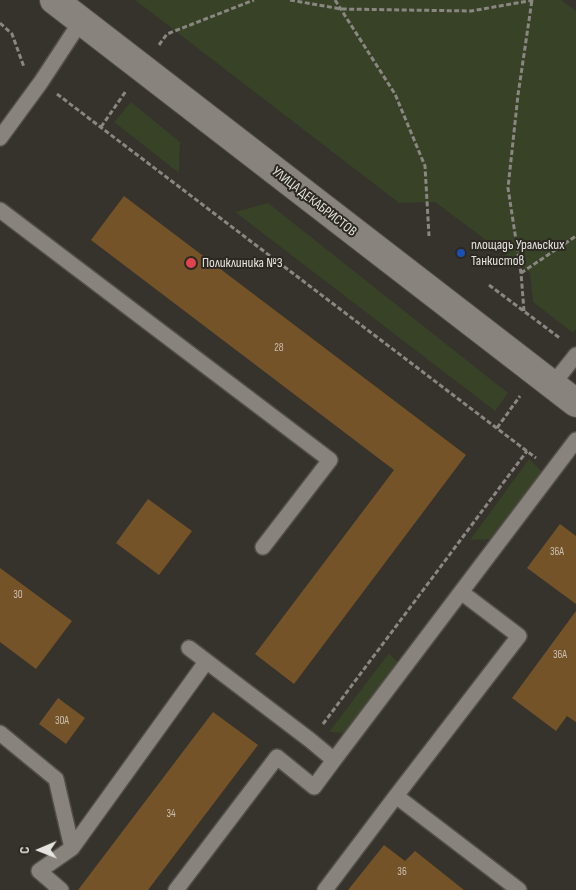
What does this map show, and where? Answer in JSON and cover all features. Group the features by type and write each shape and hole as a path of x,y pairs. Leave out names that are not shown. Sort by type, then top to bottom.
{"street":[{"name":"УЛИЦА ДЕКАБРИСТОВ","path":"54,0 576,403"}],"lane":[{"path":"0,138 81,21"},
{"path":"0,210 330,460 263,547"},
{"path":"553,384 576,355"},
{"path":"176,890 277,757 314,787 576,440"},
{"path":"325,890 519,636 461,592"},
{"path":"189,648 334,760"},
{"path":"61,890 38,871 72,848 206,662"},
{"path":"0,733 56,779 72,848"},
{"path":"396,796 519,890"}],"path":[{"path":"167,34 254,0"},
{"path":"290,0 340,9 471,11 532,0 518,95 508,188 521,274 524,311"},
{"path":"335,0 395,94 425,166 429,236"},
{"path":"0,22 12,34 26,73 527,451 552,472"},
{"path":"521,274 576,236"},
{"path":"310,740 527,451"}],"green space":[{"path":"135,0 561,0 576,11 576,329 573,333 533,302 530,273 435,202 399,203"},
{"path":"131,102 180,142 179,173 114,122"},
{"path":"268,203 508,393 495,411 235,212"},
{"path":"529,459 544,473 494,539 470,540"},
{"path":"389,653 399,664 347,733 329,732"}],"building":[{"path":"124,196 466,455 294,684 255,654 394,470 91,240"},
{"path":"148,499 192,531 159,575 116,543"},
{"path":"560,524 576,536 576,604 527,568"},
{"path":"0,568 72,621 36,669 0,642"},
{"path":"576,611 576,722 567,716 556,731 512,698"},
{"path":"58,698 85,718 66,744 39,724"},
{"path":"213,712 258,745 148,890 78,890"},
{"path":"384,845 405,861 415,851 464,890 348,890"}],"place":[{"name":"площадь Уральских Танкистов","path":"461,253"},
{"name":"Поликлиника №3","path":"191,263"}]}
